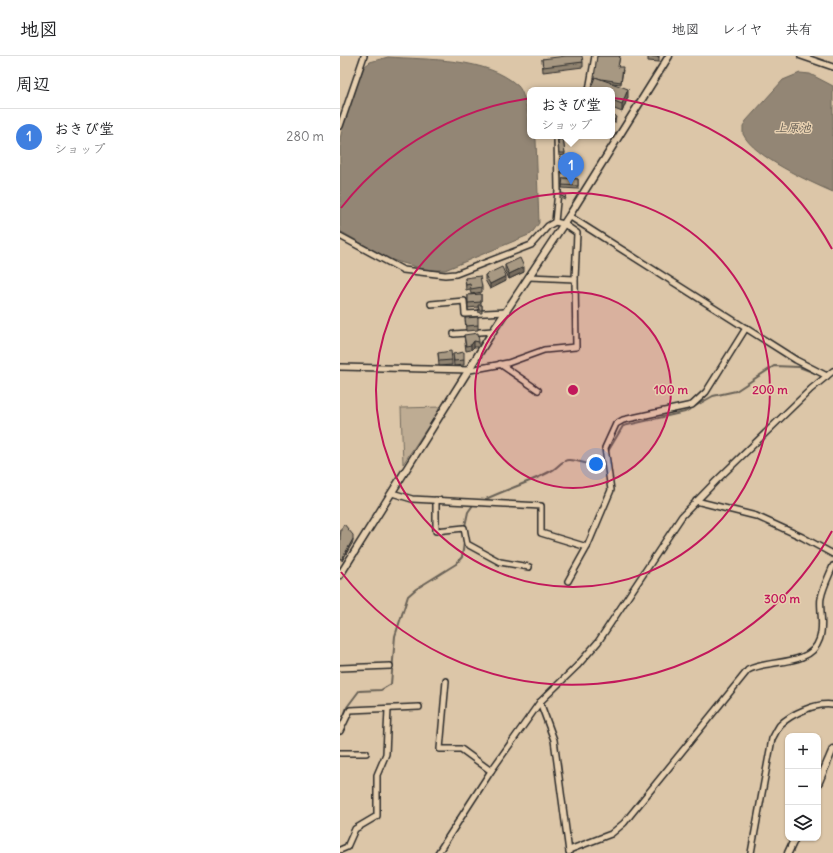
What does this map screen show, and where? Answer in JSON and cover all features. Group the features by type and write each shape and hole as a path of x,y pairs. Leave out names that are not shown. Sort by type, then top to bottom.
{"street":[{"path":"340,126 364,56"},
{"path":"590,87 595,56"},
{"path":"340,575 470,370 493,331 564,224 669,56"},
{"path":"801,56 833,68"},
{"path":"555,222 558,191 557,139"},
{"path":"569,216 796,360 827,376"},
{"path":"340,236 403,270 445,275 456,274 531,245 548,226 555,222 564,224 577,233 575,279 576,347 544,350 500,364 470,370 340,367"},
{"path":"529,277 575,279"},
{"path":"431,304 464,301 465,314 506,312"},
{"path":"568,581 587,547 611,490 604,448 616,424 623,420 692,405 706,392 746,328"},
{"path":"454,334 493,331"},
{"path":"500,364 538,390"},
{"path":"438,853 491,771 540,702 577,666 598,642 682,516 811,389 833,371"},
{"path":"392,493 412,498 541,506 541,533 587,547"},
{"path":"436,500 436,531 464,528 466,544 500,562 529,567"},
{"path":"696,501 756,516 802,537 833,554"},
{"path":"540,702 554,740 569,852 611,834 624,823 748,670 754,667 774,665 796,659 813,651 818,644 823,626 820,599 833,566"},
{"path":"340,668 390,666"},
{"path":"446,681 440,750 461,749 491,771"},
{"path":"751,853 772,739 777,729 782,724 810,707 825,704 833,705"},
{"path":"340,731 350,710 388,709 418,706"},
{"path":"340,850 347,847 355,829 377,816 377,775 386,754 388,709"},
{"path":"821,777 833,749"},
{"path":"340,753 366,753"},
{"path":"788,853 794,841"}],"shaded area":[{"path":"441,407 403,464 401,408"}],"water":[{"path":"388,57 456,62 474,65 490,70 505,77 518,86 521,90 527,112 527,139 536,140 539,223 531,234 445,270 427,270 389,259 340,231 340,139 347,109 364,67 370,62"},
{"name":"上原池","path":"800,73 810,74 833,86 833,192 770,160 749,143 743,134 743,126 746,121 783,80"}],"building":[{"path":"582,56 583,62 543,67 542,59"},
{"path":"597,56 620,56 618,67 623,67 621,82 594,78"},
{"path":"595,77 628,89 622,104 615,101 615,87 591,87"},
{"path":"563,139 565,153 559,153 558,140"},
{"path":"574,155 574,167 562,167 561,159"},
{"path":"563,178 578,179 578,186 562,185"},
{"path":"562,193 566,195 565,198 560,195"},
{"path":"520,258 524,267 509,274 505,265"},
{"path":"502,267 506,276 490,284 485,275"},
{"path":"480,276 482,287 471,289 470,284 466,285 465,278"},
{"path":"481,294 481,302 468,303 468,295"},
{"path":"478,305 482,305 482,310 479,310"},
{"path":"478,317 478,325 466,326 465,318"},
{"path":"478,333 479,342 474,341 471,345 466,346 464,335"},
{"path":"451,351 452,360 439,361 438,353"},
{"path":"464,352 464,360 454,361 453,354"},
{"path":"344,524 353,535 353,539 342,559 340,559 341,529"}],"waterway":[{"path":"607,453 623,426 685,412 713,396 736,391 774,366 799,367 823,376"},
{"path":"486,499 543,475 553,470 566,460 574,460 594,465 598,464 605,457"},
{"path":"465,526 468,512 473,505"},
{"path":"342,721 347,707 359,691 381,690 391,684 395,636 408,596 416,589 456,564 462,557 464,543"}],"place":[{"name":"おきび堂","path":"571,185"}]}
